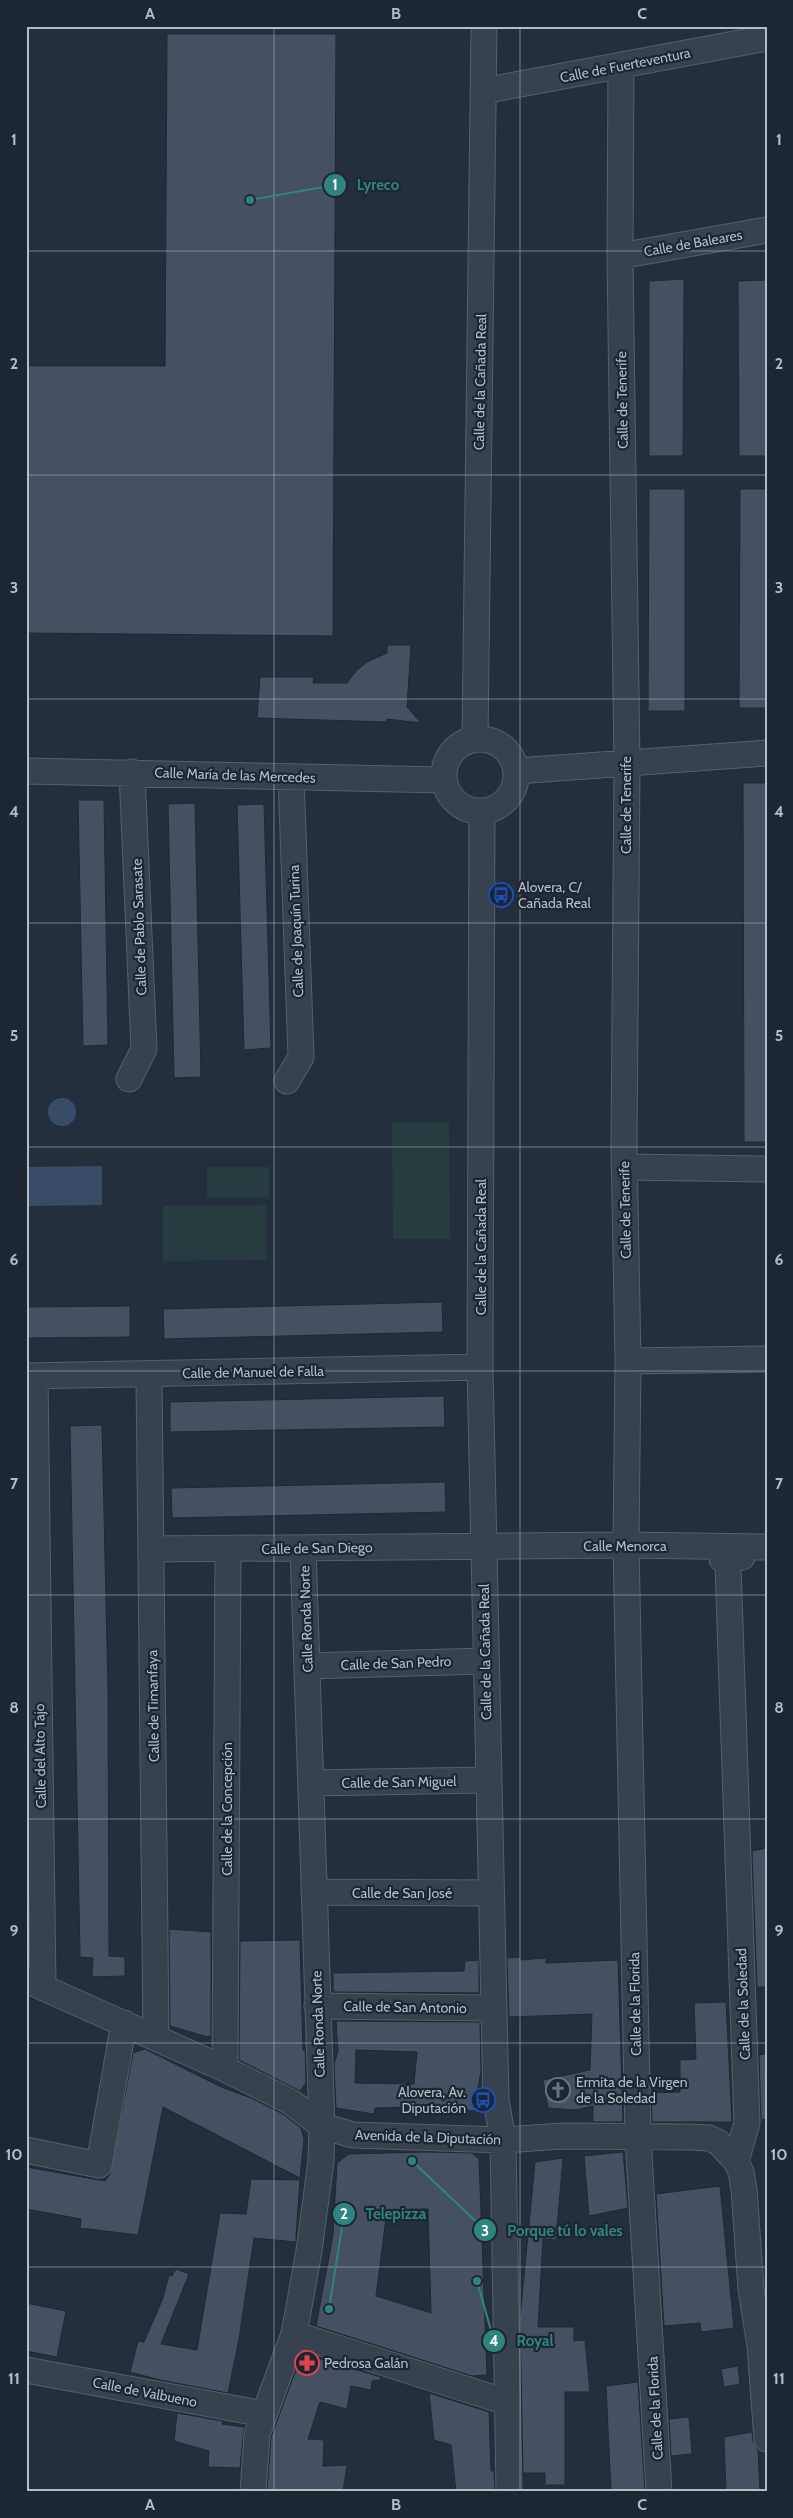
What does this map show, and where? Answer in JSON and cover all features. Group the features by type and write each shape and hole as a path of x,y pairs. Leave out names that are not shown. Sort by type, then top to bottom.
{"street":[{"name":"Calle de la Cañada Real","path":"475,739 484,26"},
{"name":"Calle de Fuerteventura","path":"483,91 767,38"},
{"name":"Calle de Tenerife","path":"621,66 620,256 626,763 624,1167 628,1362 626,1546"},
{"name":"Calle de Baleares","path":"620,256 767,230"},
{"path":"475,739 494,741 509,753 516,771 514,786 508,798 496,807 482,811 465,808 450,796 444,780 445,766 451,753 462,744 475,739"},
{"path":"516,771 767,753"},
{"name":"Calle María de las Mercedes","path":"26,771 444,780"},
{"name":"Calle de Pablo Sarasate","path":"129,1079 144,1049 132,772"},
{"name":"Calle de Joaquín Turina","path":"287,1081 301,1058 291,776"},
{"name":"Calle de la Cañada Real","path":"482,811 480,1367 493,2008 496,2108 503,2140 509,2492"},
{"path":"624,1167 767,1169"},
{"path":"628,1362 767,1359"},
{"name":"Calle de Manuel de Falla","path":"30,1376 480,1367"},
{"name":"Calle de Timanfaya","path":"148,1375 152,1549 156,2038"},
{"name":"Calle del Alto Tajo","path":"30,1376 34,1983"},
{"name":"Calle Menorca","path":"483,1546 626,1546 728,1553 767,1547"},
{"name":"Calle de San Diego","path":"152,1549 483,1546"},
{"name":"Calle de la Florida","path":"626,1546 638,2137 659,2492"},
{"name":"Calle de la Concepción","path":"225,2069 228,1548"},
{"name":"Calle Ronda Norte","path":"253,2492 257,2434 294,2334 309,2252 321,2161 322,2126 304,1548"},
{"name":"Calle de la Soledad","path":"728,1553 747,2123 736,2161"},
{"name":"Calle de San Pedro","path":"307,1666 486,1661"},
{"name":"Calle de San Miguel","path":"310,1783 488,1780"},
{"name":"Calle de San José","path":"314,1892 491,1893"},
{"name":"Avenida de la Diputación","path":"34,1983 225,2069 291,2102 322,2126 353,2135 503,2140 563,2136 709,2138 726,2148 736,2161"},
{"name":"Calle de San Antonio","path":"317,2006 493,2008"},
{"path":"26,2150 98,2165 124,2023"},
{"path":"736,2161 744,2189 751,2290 760,2346 767,2439"},
{"path":"294,2334 506,2402"},
{"name":"Calle de Valbueno","path":"26,2370 264,2414"}],"green space":[{"path":"449,1122 450,1239 393,1239 392,1123"},
{"path":"207,1167 269,1167 269,1197 207,1197"},
{"path":"266,1205 267,1260 163,1261 163,1206"}],"water":[{"path":"62,1098 72,1102 76,1112 72,1122 62,1126 52,1122 48,1112 52,1102"},
{"path":"102,1166 102,1205 26,1206 26,1167"}],"building":[{"path":"167,34 336,34 333,636 26,633 26,366 165,366"},
{"path":"684,279 683,456 649,456 649,281"},
{"path":"767,280 767,456 739,456 738,281"},
{"path":"649,489 685,489 685,711 648,711"},
{"path":"740,489 767,489 767,708 739,708"},
{"path":"387,645 411,645 407,707 421,723 387,719 386,722 257,718 260,677 314,677 313,683 347,683 356,671 367,662 387,653"},
{"path":"743,783 767,783 767,1142 744,1142"},
{"path":"78,800 104,800 108,1045 83,1046"},
{"path":"195,803 201,1077 174,1078 168,804"},
{"path":"264,804 271,1048 244,1050 237,805"},
{"path":"442,1302 443,1332 164,1339 163,1309"},
{"path":"130,1306 130,1337 26,1338 26,1307"},
{"path":"444,1396 445,1427 170,1432 170,1402"},
{"path":"102,1425 108,1690 109,1956 125,1957 125,1976 92,1977 93,1958 80,1957 70,1426"},
{"path":"445,1482 446,1512 172,1518 171,1488"},
{"path":"767,1848 767,1987 757,1987 752,1851"},
{"path":"169,1929 211,1932 211,2035 208,2037 170,2026"},
{"path":"300,1940 303,2050 305,2050 306,2083 300,2091 239,2060 240,1941"},
{"path":"521,1957 521,1960 546,1958 546,1963 618,1960 623,2122 593,2122 593,2106 576,2110 548,2108 543,2080 590,2070 592,2014 509,2017 507,1958"},
{"path":"479,1960 479,1993 333,1992 333,1973 464,1971 465,1961"},
{"path":"726,2002 732,2122 652,2122 651,2093 680,2092 680,2060 696,2059 694,2003"},
{"path":"336,2021 480,2022 481,2071 474,2111 450,2109 450,2106 375,2108 374,2114 336,2108 334,2064 338,2051","holes":["356,2050 417,2052 414,2084 355,2083"]},
{"path":"145,2049 221,2087 251,2098 283,2114 301,2128 304,2139 300,2178 163,2107 138,2235 80,2228 81,2219 26,2209 26,2167 105,2181 110,2174 133,2053"},
{"path":"767,2054 767,2119 761,2120 759,2055"},
{"path":"623,2152 628,2208 589,2216 584,2156"},
{"path":"472,2153 479,2159 487,2375 472,2376 316,2326 333,2235 337,2163 349,2154","holes":["428,2209 431,2313 376,2296 387,2210"]},
{"path":"563,2158 556,2240 543,2239 538,2327 574,2327 574,2341 585,2340 590,2392 565,2392 565,2485 545,2485 545,2473 523,2473 520,2318 535,2162"},
{"path":"251,2179 300,2180 296,2242 254,2238 239,2339 228,2393 160,2380 130,2372 138,2341 144,2342 163,2298 169,2275 172,2276 176,2269 189,2274 161,2344 197,2350 220,2213 246,2214"},
{"path":"720,2186 734,2328 701,2332 700,2323 664,2326 656,2194"},
{"path":"26,2303 66,2311 57,2357 26,2351"},
{"path":"302,2354 381,2377 380,2380 372,2381 371,2390 351,2386 347,2409 320,2402 308,2439 324,2440 323,2466 347,2465 343,2492 267,2492 271,2437"},
{"path":"738,2366 740,2384 724,2387 721,2369"},
{"path":"638,2382 645,2492 611,2492 606,2386"},
{"path":"429,2393 489,2412 491,2471 494,2471 495,2492 456,2492 451,2445 434,2440"},
{"path":"177,2413 223,2421 222,2424 244,2427 240,2468 208,2467 209,2451 174,2441"},
{"path":"689,2417 692,2454 671,2456 669,2419"},
{"path":"752,2432 753,2441 758,2450 760,2492 726,2492 724,2437"}],"place":[{"name":"Lyreco","path":"250,200"},
{"name":"Alovera, C/ Cañada Real","path":"501,895"},
{"name":"Ermita de la Virgen de la Soledad","path":"558,2090"},
{"name":"Alovera, Av. Diputación","path":"483,2100"},
{"name":"Porque tú lo vales","path":"412,2161"},
{"name":"Royal","path":"477,2281"},
{"name":"Telepizza","path":"329,2309"},
{"name":"Pedrosa Galán","path":"307,2363"}]}
